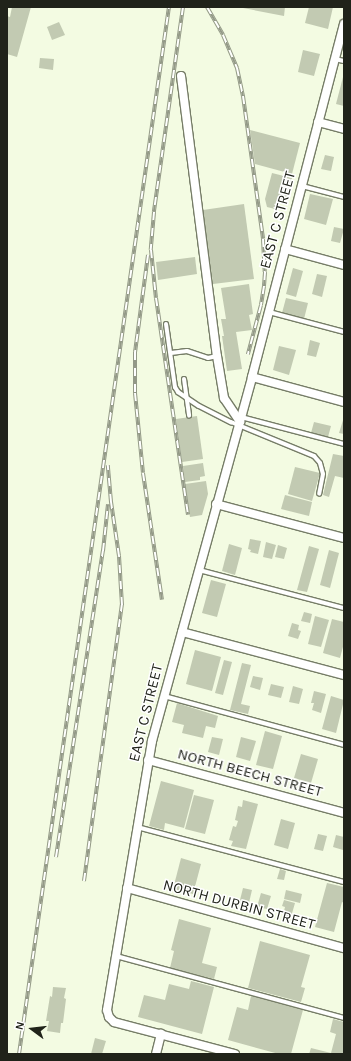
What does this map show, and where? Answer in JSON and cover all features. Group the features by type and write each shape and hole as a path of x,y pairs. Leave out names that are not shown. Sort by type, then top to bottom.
{"street":[{"name":"EAST C STREET","path":"161,1034 114,1022 109,1017 107,1010 148,760 216,504 252,377 344,24"},
{"path":"181,76 217,356 224,398 240,421"},
{"path":"318,122 344,129"},
{"path":"285,249 344,265"},
{"path":"252,377 344,402"},
{"path":"216,504 344,538"},
{"path":"182,632 344,675"},
{"name":"NORTH BEECH STREET","path":"148,760 344,813"},
{"name":"NORTH DURBIN STREET","path":"127,888 344,948"},
{"path":"156,1054 161,1034 235,1054"}],"lane":[{"path":"335,58 344,61"},
{"path":"302,186 344,197"},
{"path":"269,312 344,332"},
{"path":"166,324 175,387 178,392 187,399 240,421 314,456 320,463 323,474 319,494"},
{"path":"171,353 187,351 208,358 217,356"},
{"path":"184,379 189,416"},
{"path":"240,421 344,444"},
{"path":"199,569 344,608"},
{"path":"164,696 344,745"},
{"path":"137,827 344,882"},
{"path":"115,956 344,1018"}],"building":[{"path":"12,7 31,7 17,57 7,54 7,16 10,17"},
{"path":"238,7 285,7 284,16"},
{"path":"309,7 333,7 328,29 305,23"},
{"path":"59,22 65,35 52,40 47,27"},
{"path":"303,50 320,54 314,76 298,72"},
{"path":"40,58 54,59 53,70 39,68"},
{"path":"344,77 344,106 336,104"},
{"path":"250,130 300,143 292,174 255,164"},
{"path":"325,155 334,157 331,171 321,169"},
{"path":"272,173 292,178 285,204 276,202 275,209 267,207 265,199"},
{"path":"310,194 333,199 326,225 304,219"},
{"path":"244,204 254,279 213,284 203,210"},
{"path":"334,227 344,229 340,243 331,241"},
{"path":"195,257 197,274 158,280 156,262"},
{"path":"293,268 303,271 296,297 286,294"},
{"path":"317,274 327,276 322,297 312,294"},
{"path":"249,284 253,314 249,315 252,330 236,332 242,369 227,371 221,319 226,319 221,288"},
{"path":"286,298 308,303 304,319 282,313"},
{"path":"310,340 320,343 316,357 307,355"},
{"path":"279,346 296,350 289,375 273,370"},
{"path":"197,416 203,459 182,462 176,419"},
{"path":"344,417 344,434 339,433"},
{"path":"314,422 331,426 328,437 311,433"},
{"path":"333,454 344,456 344,478 335,476 329,497 323,495"},
{"path":"203,463 205,476 200,477 200,480 185,482 183,466"},
{"path":"295,467 320,473 312,501 288,494"},
{"path":"206,481 208,494 202,515 190,517 185,484"},
{"path":"285,495 312,502 309,516 281,509"},
{"path":"250,539 261,541 258,554 250,552 251,550 248,549"},
{"path":"266,542 276,545 272,559 263,557"},
{"path":"229,544 242,548 235,575 222,571"},
{"path":"278,545 287,548 284,559 275,557"},
{"path":"309,546 319,549 307,592 297,590"},
{"path":"329,550 339,553 330,588 320,585"},
{"path":"211,580 226,584 217,617 202,613"},
{"path":"304,612 312,614 310,623 301,621"},
{"path":"315,616 329,620 321,647 308,644"},
{"path":"332,619 344,622 344,643 340,658 323,653"},
{"path":"292,623 299,625 298,630 301,631 298,639 288,636"},
{"path":"195,650 221,657 212,691 186,684"},
{"path":"224,660 232,662 223,695 215,693"},
{"path":"242,663 251,665 241,704 250,706 248,714 230,710"},
{"path":"253,676 263,678 260,690 250,687"},
{"path":"271,684 284,687 281,698 268,695"},
{"path":"293,686 303,689 299,704 289,702"},
{"path":"314,691 326,694 321,713 312,710 314,703 311,703"},
{"path":"331,696 344,700 336,733 322,729"},
{"path":"177,703 218,716 215,728 206,726 203,738 182,733 184,725 172,722"},
{"path":"265,731 282,736 273,769 256,765"},
{"path":"212,737 223,739 219,755 208,752"},
{"path":"241,737 256,741 250,761 236,757"},
{"path":"301,754 318,759 311,783 294,778"},
{"path":"161,781 194,790 184,828 165,823 164,830 149,826"},
{"path":"194,795 214,800 205,834 185,829"},
{"path":"243,800 258,804 246,849 231,846 233,841 229,840 233,826 236,827 238,821 235,820 238,806 242,807"},
{"path":"281,819 295,823 288,849 274,845"},
{"path":"318,834 327,836 323,851 314,849"},
{"path":"336,835 344,837 343,850 333,847"},
{"path":"181,858 201,864 193,894 173,889"},
{"path":"280,869 286,871 284,880 277,879"},
{"path":"327,883 344,887 344,903 342,902 334,932 315,927"},
{"path":"243,888 252,890 248,907 239,904"},
{"path":"286,890 302,894 300,903 284,899"},
{"path":"261,893 271,896 267,909 257,907"},
{"path":"284,900 295,903 291,917 283,915 285,907 282,906"},
{"path":"179,919 211,928 202,963 217,967 214,979 170,968 174,951 171,950"},
{"path":"260,941 310,955 301,987 305,988 301,1002 248,988"},
{"path":"191,981 214,987 202,1034 138,1017 144,995 165,1000 169,984 189,989"},
{"path":"53,987 66,988 63,1023 61,1023 60,1033 47,1031 49,1021 46,1021"},
{"path":"251,996 303,1010 291,1054 279,1054 228,1040 237,1007 248,1010"},
{"path":"333,1019 344,1022 344,1054 309,1054 311,1048 331,1053 336,1034 330,1032"},
{"path":"95,1038 106,1041 102,1054 91,1054"}],"railway":[{"path":"19,1054 169,7"},
{"path":"183,7 154,212 151,250 156,298 188,515"},
{"path":"207,7 223,35 237,68 243,96 263,239 265,272 264,286 261,305 248,354"},
{"path":"148,255 135,352 135,393 143,473 162,600"},
{"path":"84,881 122,605 119,556 111,502 108,465"},
{"path":"56,857 103,551 108,504"}]}
